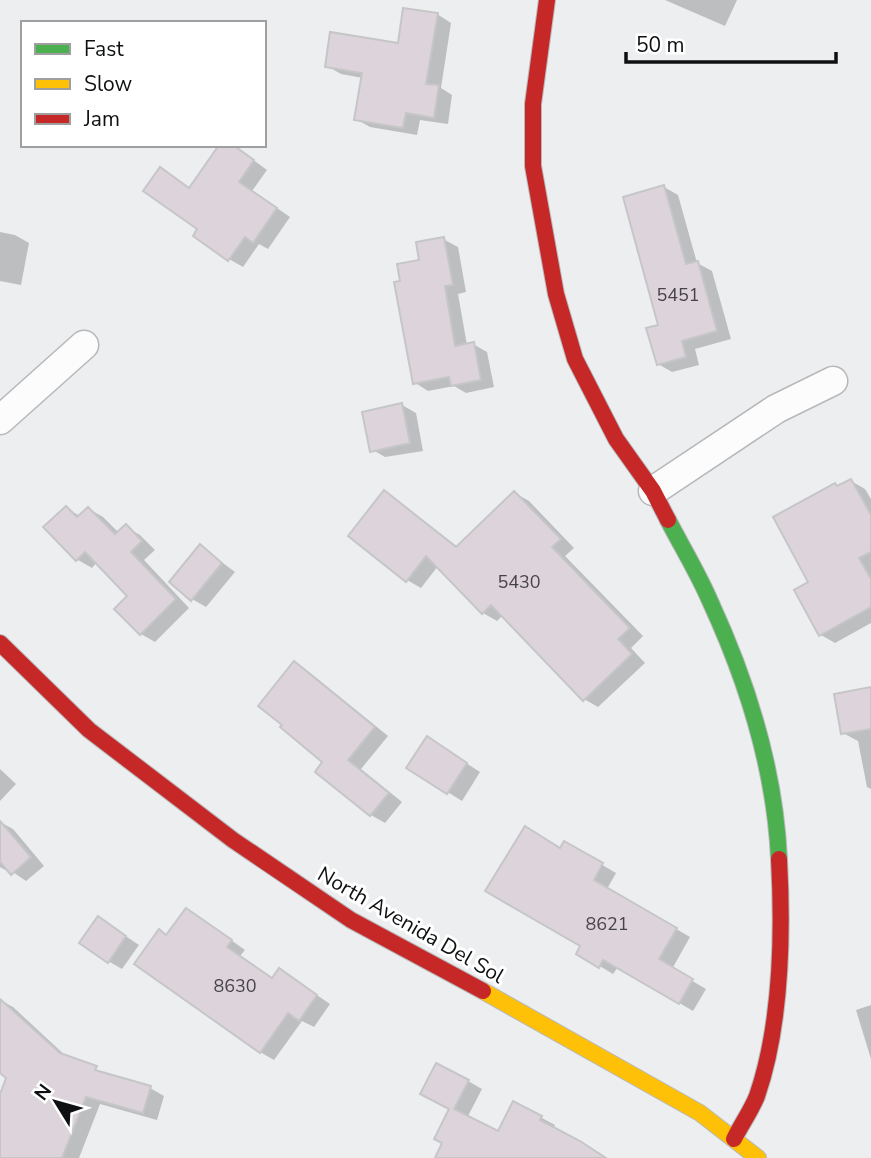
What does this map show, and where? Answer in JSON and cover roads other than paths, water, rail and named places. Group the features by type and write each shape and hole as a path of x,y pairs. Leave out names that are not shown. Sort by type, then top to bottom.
{"street":[{"path":"547,0 533,104 533,166 556,294 575,359 616,439 653,491 710,600 744,684 762,751 778,834 782,911 772,1040 756,1098 734,1139"},
{"path":"0,420 85,345"},
{"path":"653,491 776,409 833,380"},
{"name":"North Avenida Del Sol","path":"0,643 89,730 233,840 351,920 688,1106 758,1158"}]}
